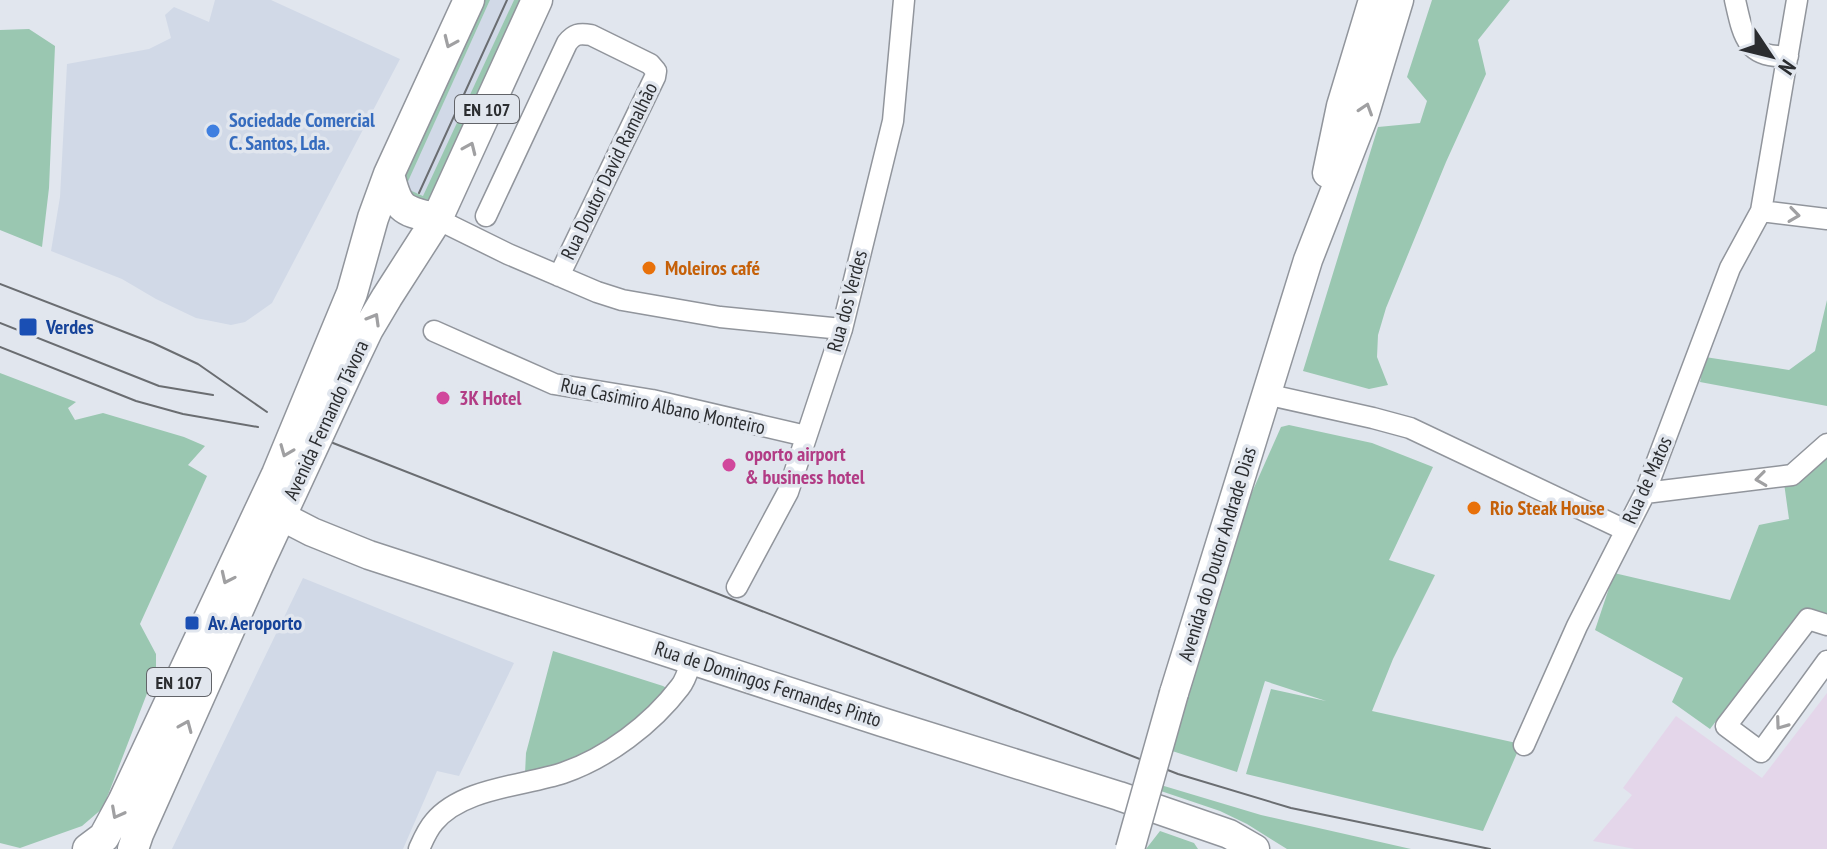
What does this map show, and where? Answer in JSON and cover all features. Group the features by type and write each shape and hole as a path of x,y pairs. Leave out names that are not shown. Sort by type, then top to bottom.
{"main road":[{"name":"Avenida Fernando Távora","path":"133,849 203,686 271,512 277,474 348,305 389,174 469,0"},
{"name":"Avenida Fernando Távora","path":"88,849 104,837 368,329 437,219 537,0"},
{"name":"Avenida do Doutor Andrade Dias","path":"1308,260 1341,106 1373,0"},
{"name":"Avenida do Doutor Andrade Dias","path":"1130,849 1265,394 1308,260 1364,116 1399,0"},
{"path":"389,174 400,205 419,215 437,219"},
{"name":"Rua de Domingos Fernandes Pinto","path":"271,512 369,555 1119,796 1227,842 1255,849"}],"street":[{"name":"Rua dos Verdes","path":"737,587 788,492 842,329 893,121 904,0"},
{"path":"1735,0 1742,29 1756,52 1770,57 1788,56"},
{"name":"Rua de Matos","path":"1524,745 1577,626 1645,493 1730,268 1761,211 1797,0"},
{"name":"Rua Doutor David Ramalhão","path":"486,216 573,36 581,33 591,35 653,66 655,77 559,276"},
{"path":"1761,211 1827,219"},
{"path":"437,219 508,254 622,300 720,317 842,329"},
{"name":"Rua Casimiro Albano Monteiro","path":"434,331 554,384 652,400 806,436"},
{"path":"1265,394 1410,428 1625,530"},
{"path":"1645,493 1792,475 1827,444"},
{"path":"1827,625 1808,619 1726,726 1761,752 1827,661"},
{"path":"419,849 434,822 462,800 562,773 608,751 655,714 683,685 692,659"}],"shaded area":[{"name":"Sociedade Comercial C. Santos, Lda.","path":"215,0 271,0 400,59 272,303 245,322 231,325 196,318 122,279 51,251 60,197 67,64 149,49 171,38 165,15 174,7 209,22"},
{"path":"490,0 514,0 424,196 404,189"},
{"path":"303,578 514,663 459,776 437,771 403,849 172,849"},
{"path":"1827,693 1827,849 1635,849 1593,841 1632,795 1623,788 1676,716 1762,778"}],"green space":[{"path":"480,0 490,0 405,188 423,196 514,0 527,0 441,189 426,204 418,206 397,183"},
{"path":"1432,0 1510,0 1478,40 1486,74 1386,308 1378,335 1377,357 1388,385 1369,389 1303,371 1378,127 1420,123 1427,101 1407,77"},
{"path":"29,29 55,46 49,188 42,247 0,230 0,30"},
{"path":"1827,300 1827,406 1700,382 1705,357 1789,370 1815,351"},
{"path":"0,373 76,402 68,408 75,420 103,413 205,446 188,465 207,476 140,624 156,654 156,670 103,808 82,826 20,848 0,843"},
{"path":"1289,425 1372,443 1433,467 1389,560 1435,575 1393,659 1372,711 1521,744 1483,831 1246,774 1271,689 1326,701 1265,681 1237,772 1166,749 1229,544 1281,427"},
{"path":"1827,454 1827,613 1798,614 1710,729 1672,702 1683,678 1595,630 1614,573 1730,600 1759,525 1789,519 1784,483"},
{"path":"553,651 670,690 632,723 578,761 525,774 526,753"},
{"path":"1154,783 1261,815 1411,849 1287,849 1220,811 1152,788"},
{"path":"1160,831 1194,843 1198,849 1146,849"}],"tram line":[{"path":"419,193 507,0"},
{"path":"0,284 153,343 198,364 267,412"},
{"path":"0,323 159,386 213,395"},
{"path":"0,347 136,401 183,414 258,427"},
{"path":"333,443 1178,774 1291,808 1490,849"}],"place":[{"name":"Sociedade Comercial C. Santos, Lda.","path":"213,131"},
{"name":"Moleiros café","path":"649,268"},
{"name":"Verdes","path":"28,327"},
{"name":"3K Hotel","path":"443,398"},
{"name":"oporto airport & business hotel","path":"729,465"},
{"name":"Rio Steak House","path":"1474,508"},
{"name":"Av. Aeroporto","path":"192,623"}]}
